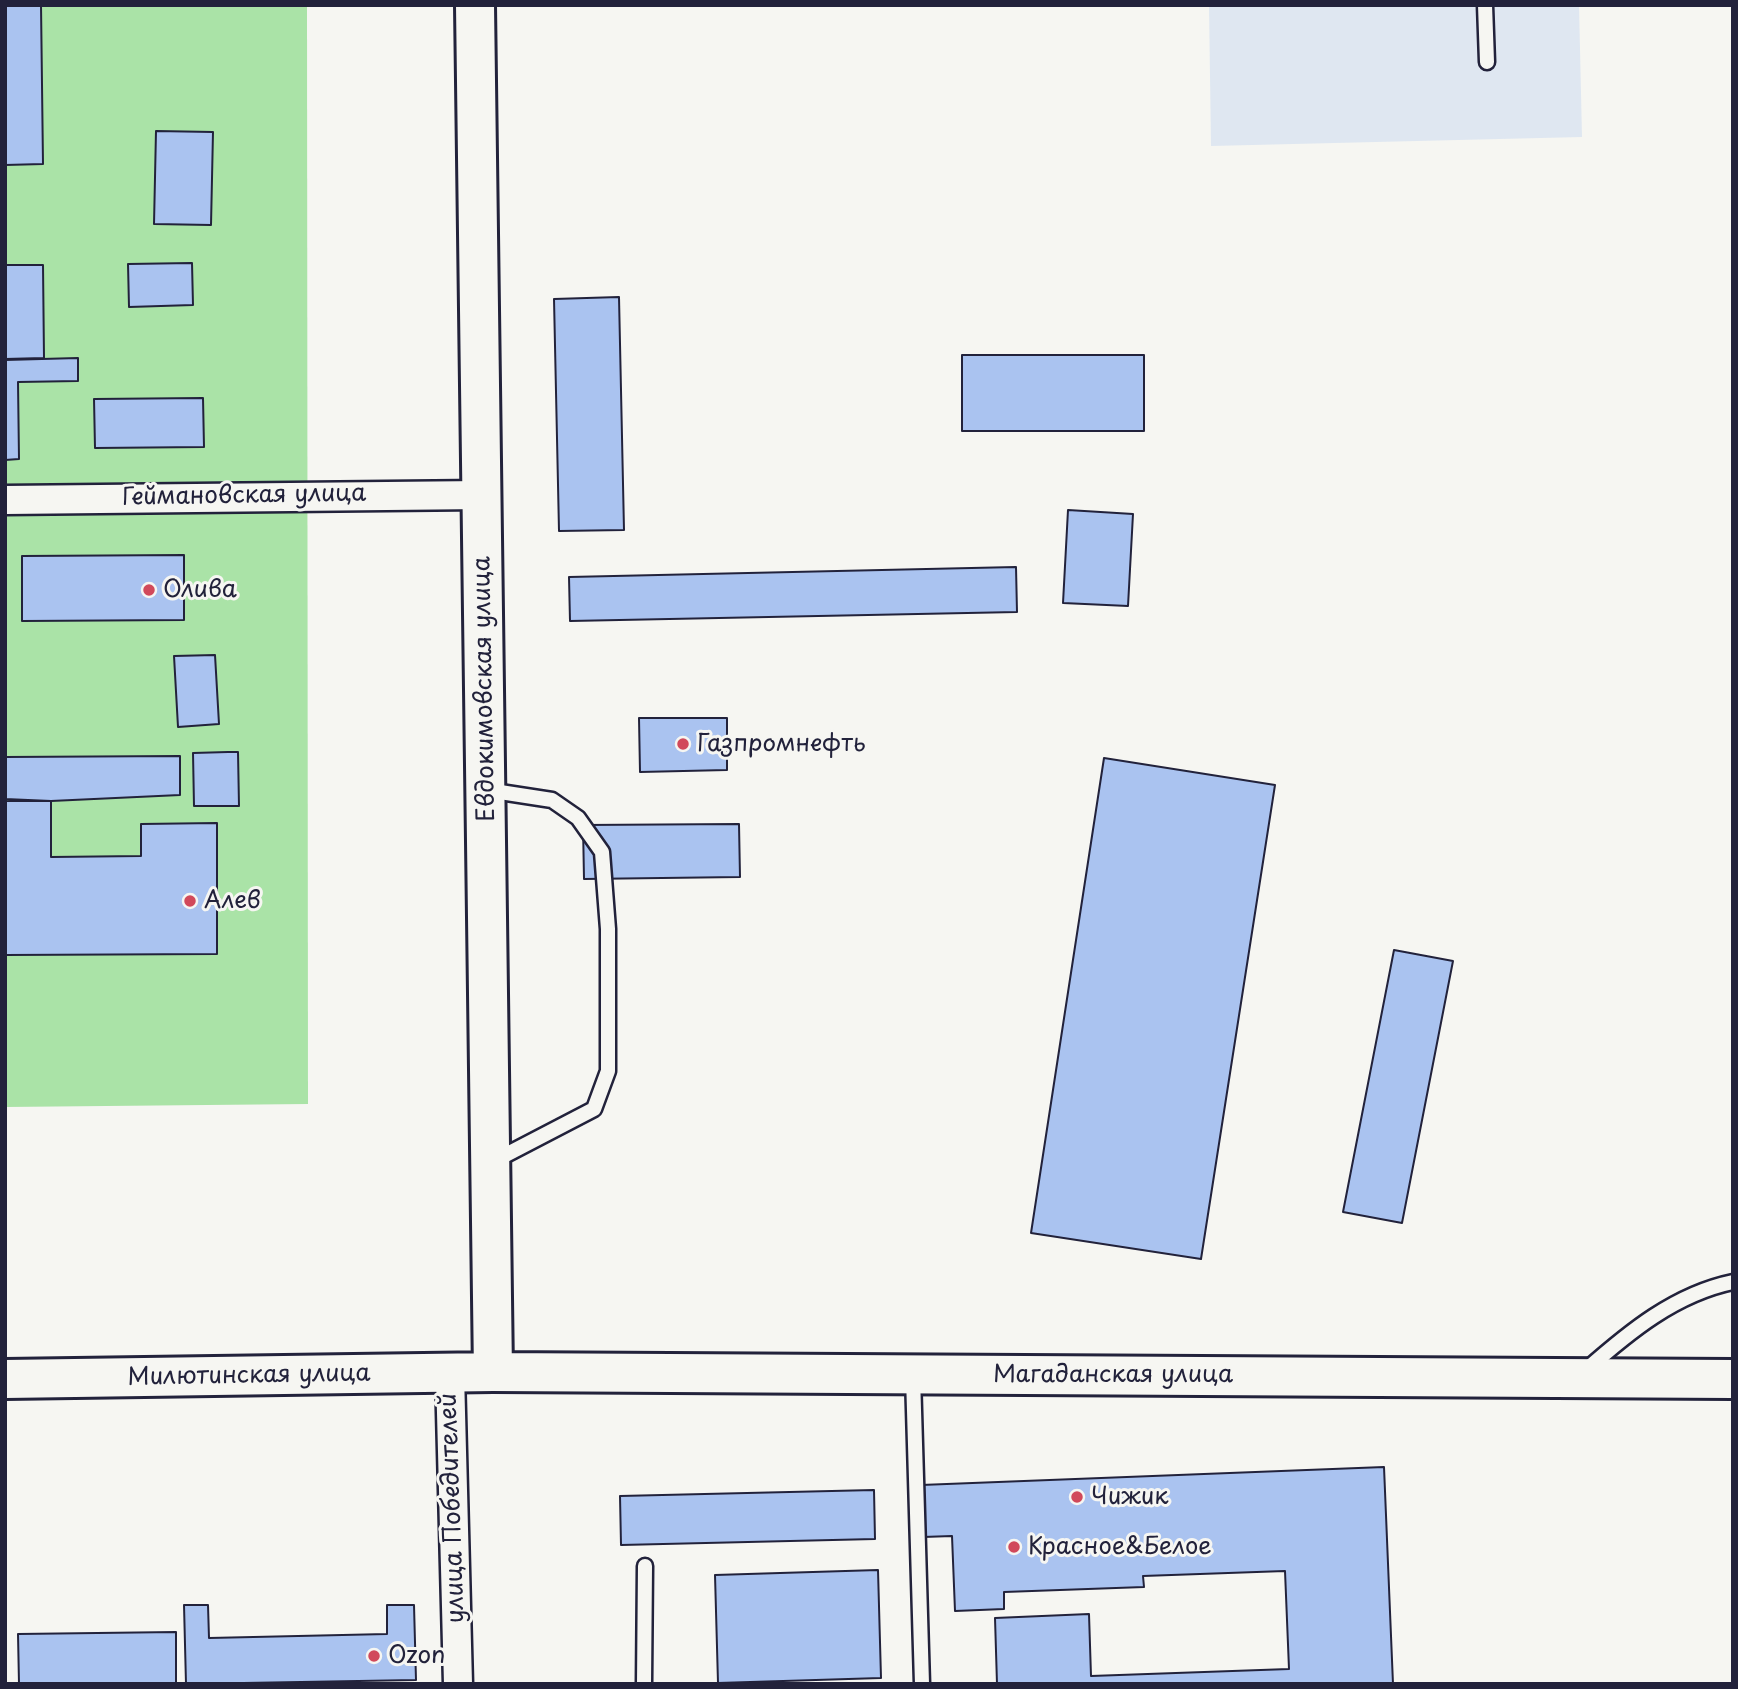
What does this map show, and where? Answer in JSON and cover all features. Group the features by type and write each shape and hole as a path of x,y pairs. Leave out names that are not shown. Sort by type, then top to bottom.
{"main road":[{"name":"Евдокимовская улица","path":"475,5 485,790 493,1161 493,1372"},
{"name":"Милютинская улица","path":"5,1379 493,1372"},
{"name":"Магаданская улица","path":"493,1372 1733,1379"}],"street":[{"name":"Геймановская улица","path":"5,500 482,495"},
{"name":"улица Победителей","path":"450,1374 457,1684"}],"lane":[{"path":"1485,5 1487,62"},
{"path":"485,790 552,800 578,818 602,852 608,929 608,1071 594,1109 493,1161"},
{"path":"1577,1378 1636,1325 1711,1287 1733,1282"},
{"path":"913,1374 922,1684"},
{"path":"643,1684 645,1566"}],"shaded area":[{"path":"1209,5 1579,5 1582,137 1211,146"}],"green space":[{"path":"5,5 307,5 308,1104 5,1107"}],"building":[{"path":"5,5 41,5 43,164 5,165"},
{"path":"156,131 213,132 211,225 154,224"},
{"path":"192,263 193,305 129,307 128,264"},
{"path":"5,265 43,265 44,358 5,359"},
{"path":"619,297 624,530 559,531 554,299"},
{"path":"962,355 1144,355 1144,431 962,431"},
{"path":"78,358 78,381 18,382 19,459 5,460 5,360"},
{"path":"203,398 204,447 95,448 94,399"},
{"path":"1068,510 1133,514 1128,606 1063,603"},
{"path":"184,555 184,620 22,621 22,556"},
{"path":"1016,567 1017,612 570,621 569,577"},
{"path":"215,655 219,724 178,727 174,656"},
{"name":"Газпромнефть","path":"639,718 727,718 727,770 640,772"},
{"path":"238,752 239,806 194,806 193,753"},
{"path":"180,756 180,795 51,801 5,799 5,757"},
{"path":"1104,758 1275,785 1201,1259 1031,1233"},
{"path":"5,801 51,801 51,857 141,856 141,824 217,823 217,954 5,955"},
{"path":"739,824 740,877 584,879 583,825"},
{"path":"1394,950 1453,961 1402,1223 1343,1212"},
{"path":"1384,1467 1393,1684 997,1684 995,1618 1089,1614 1091,1676 1289,1669 1285,1571 1143,1576 1144,1587 1004,1592 1004,1609 955,1611 952,1536 923,1537 921,1485"},
{"path":"874,1490 875,1539 621,1545 620,1496"},
{"path":"878,1570 881,1678 718,1683 715,1575"},
{"path":"184,1605 208,1605 209,1638 387,1634 387,1605 414,1605 416,1680 186,1684"},
{"path":"176,1632 176,1684 19,1684 18,1634"}],"place":[{"name":"Олива","path":"149,590"},
{"name":"Газпромнефть","path":"683,744"},
{"name":"Алев","path":"190,901"},
{"name":"Чижик","path":"1077,1497"},
{"name":"Красное&Белое","path":"1014,1547"},
{"name":"Ozon","path":"374,1656"}]}
